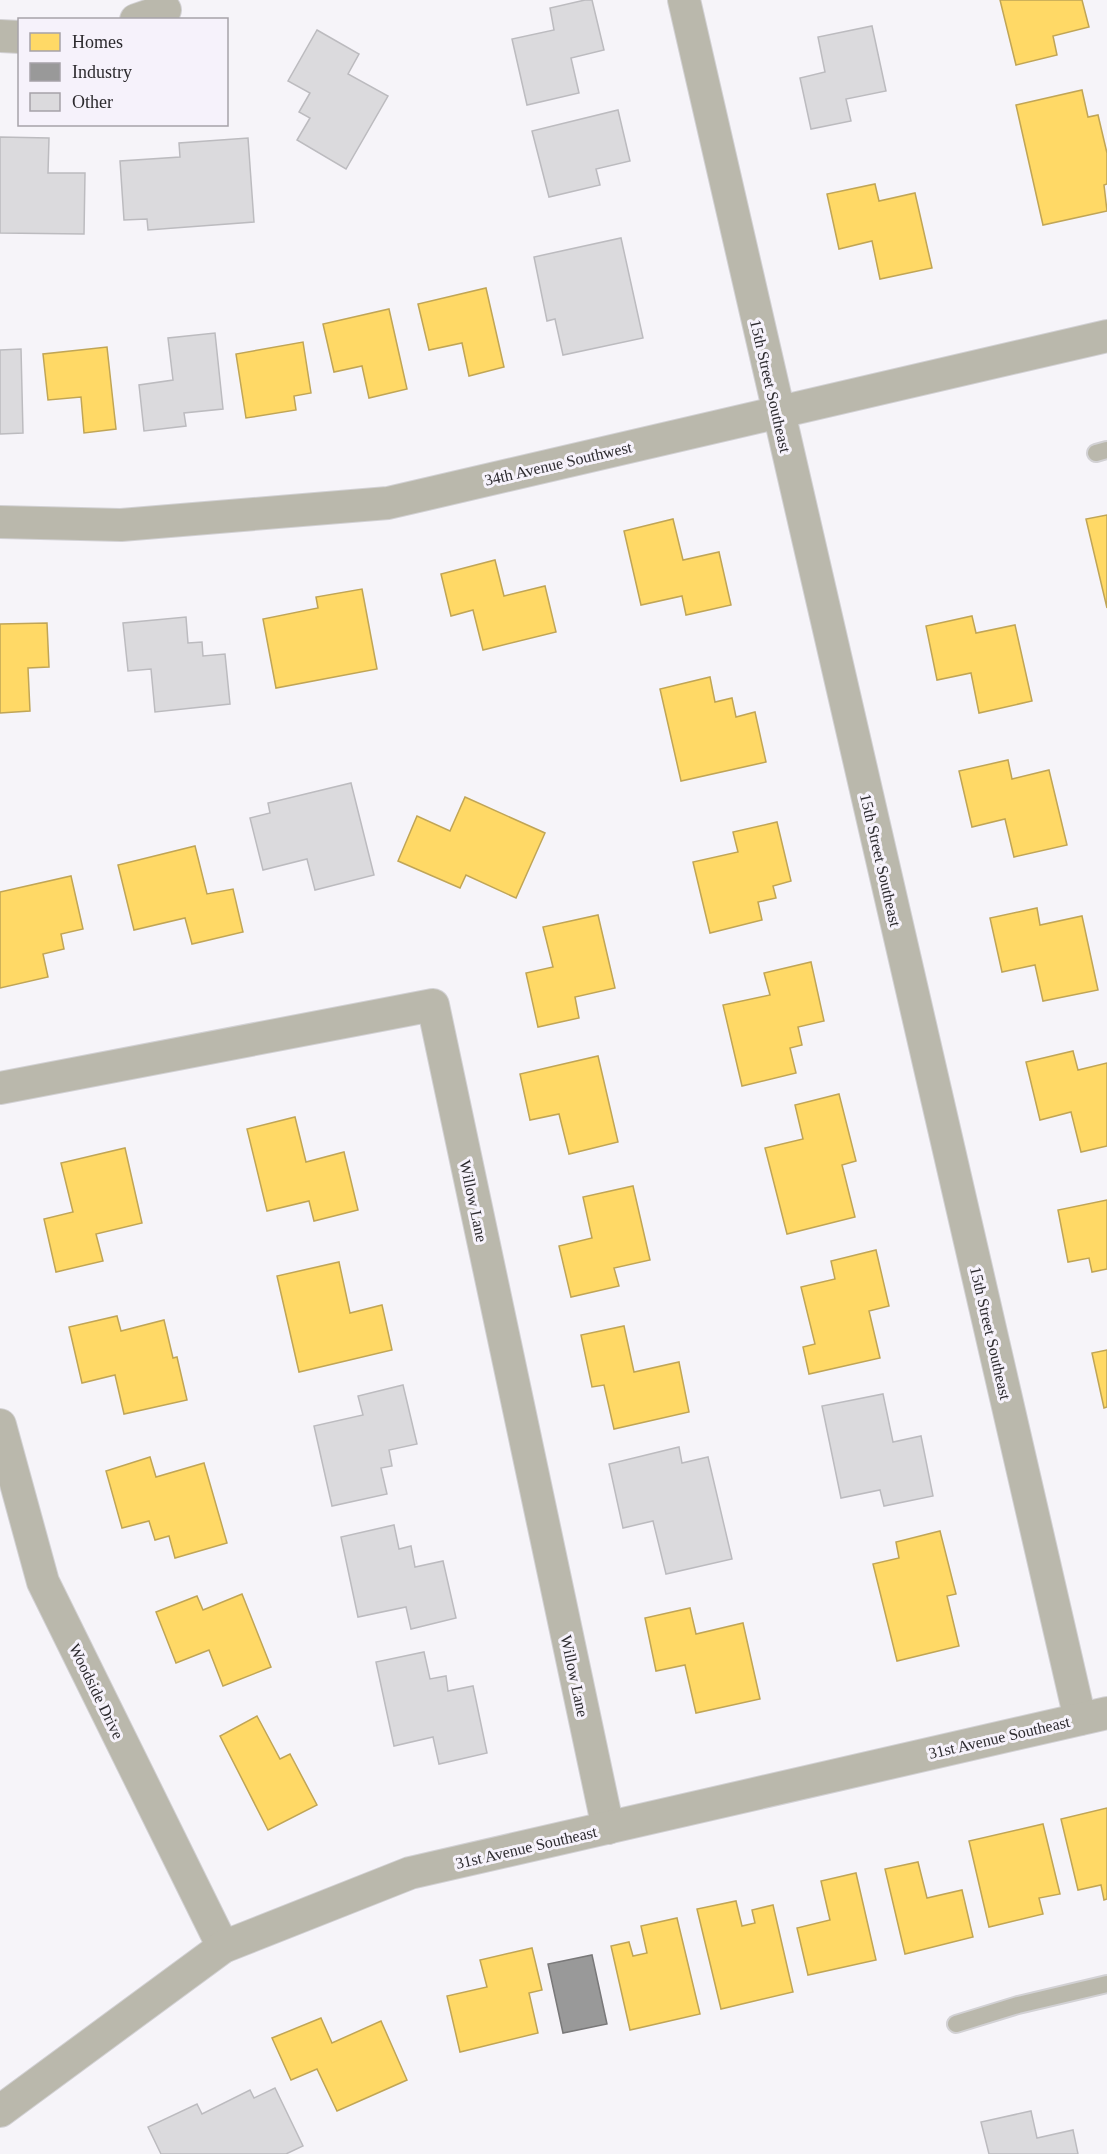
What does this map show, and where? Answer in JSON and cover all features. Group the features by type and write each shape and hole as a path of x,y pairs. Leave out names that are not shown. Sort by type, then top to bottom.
{"street":[{"name":"15th Street Southeast","path":"684,0 777,412 1094,1716"},
{"path":"142,18 165,10"},
{"path":"0,36 18,37"},
{"name":"34th Avenue Southwest","path":"0,522 120,525 388,503 1107,336"},
{"name":"Willow Lane","path":"0,1088 433,1005 608,1828"},
{"name":"Woodside Drive","path":"0,1425 43,1581 223,1947"},
{"name":"31st Avenue Southeast","path":"0,2111 223,1947 410,1874 1094,1716"}],"lane":[{"path":"956,2024 1018,2005 1107,1984"}],"building: Homes":[{"path":"1000,0 1082,0 1089,27 1053,36 1057,55 1016,65"},
{"path":"1082,90 1088,117 1098,115 1107,153 1107,184 1104,185 1107,211 1043,225 1016,105"},
{"path":"875,184 879,201 915,193 932,268 880,279 872,241 839,249 827,194"},
{"path":"486,288 504,367 469,376 462,343 429,350 418,304"},
{"path":"389,309 407,389 369,398 362,366 334,372 323,324"},
{"path":"303,342 311,393 294,396 296,410 246,418 236,354"},
{"path":"107,347 116,429 84,433 81,397 48,400 43,354"},
{"path":"1107,515 1107,608 1086,519"},
{"path":"673,519 683,560 719,552 731,605 686,615 682,596 641,605 624,531"},
{"path":"495,560 504,596 545,586 556,632 483,650 473,610 451,616 441,574"},
{"path":"362,589 377,669 276,688 263,619 318,608 316,597"},
{"path":"972,616 976,633 1015,625 1032,701 979,713 971,673 937,680 926,626"},
{"path":"47,623 49,667 28,668 30,711 0,713 0,624"},
{"path":"710,677 715,702 732,698 736,717 755,712 766,762 681,781 660,689"},
{"path":"1008,760 1012,779 1049,770 1067,845 1014,857 1005,819 972,827 959,771"},
{"path":"465,797 545,833 516,898 466,875 460,888 398,861 417,816 450,831"},
{"path":"777,822 791,881 773,886 776,898 758,902 762,920 710,933 693,862 738,852 733,832"},
{"path":"195,846 207,894 233,889 243,932 192,944 185,918 134,930 118,865"},
{"path":"71,876 83,929 61,934 64,949 43,954 48,977 0,988 0,892"},
{"path":"1037,908 1040,925 1082,916 1098,990 1043,1001 1035,965 1002,972 990,918"},
{"path":"598,915 615,988 575,997 579,1018 538,1027 526,973 553,967 543,927"},
{"path":"811,962 824,1021 798,1027 802,1045 790,1048 796,1073 742,1086 723,1005 770,995 764,973"},
{"path":"1073,1051 1078,1070 1107,1063 1107,1146 1081,1152 1071,1112 1040,1120 1026,1062"},
{"path":"598,1056 618,1142 569,1154 559,1114 530,1120 520,1074"},
{"path":"839,1094 856,1161 842,1165 855,1217 787,1234 765,1148 803,1139 795,1105"},
{"path":"295,1117 306,1162 344,1152 358,1210 314,1221 309,1201 267,1211 247,1129"},
{"path":"125,1148 142,1223 96,1234 103,1261 56,1272 44,1219 73,1212 61,1163"},
{"path":"633,1186 650,1260 614,1268 619,1286 571,1297 559,1246 592,1238 583,1197"},
{"path":"1107,1200 1107,1269 1092,1272 1089,1258 1068,1262 1058,1210"},
{"path":"876,1250 889,1306 869,1311 880,1358 809,1374 803,1347 815,1344 801,1287 835,1279 831,1261"},
{"path":"339,1262 350,1313 382,1305 392,1350 299,1372 277,1276"},
{"path":"117,1316 121,1331 164,1320 173,1358 177,1357 187,1400 124,1414 115,1375 82,1383 69,1327"},
{"path":"624,1326 634,1372 679,1362 689,1412 614,1429 604,1385 592,1387 581,1335"},
{"path":"1107,1350 1107,1407 1104,1408 1092,1353"},
{"path":"150,1457 156,1477 204,1463 227,1543 175,1558 169,1536 155,1540 149,1521 122,1528 106,1471"},
{"path":"940,1531 956,1594 947,1596 959,1646 897,1661 873,1564 899,1558 896,1542"},
{"path":"242,1594 271,1667 223,1686 209,1650 176,1663 156,1612 197,1596 203,1610"},
{"path":"690,1608 696,1634 743,1623 760,1699 696,1713 685,1665 656,1671 645,1618"},
{"path":"257,1716 280,1759 290,1754 317,1805 268,1830 220,1736"},
{"path":"1107,1808 1107,1899 1104,1900 1101,1885 1078,1890 1061,1819"},
{"path":"1043,1824 1060,1894 1039,1898 1043,1914 989,1927 969,1841"},
{"path":"918,1862 927,1898 962,1890 973,1937 905,1954 885,1869"},
{"path":"856,1873 876,1960 808,1975 797,1928 830,1920 821,1881"},
{"path":"736,1901 742,1926 755,1923 752,1910 773,1905 793,1992 721,2009 697,1909"},
{"path":"677,1918 700,2014 630,2030 611,1946 629,1942 633,1956 647,1953 641,1926"},
{"path":"532,1948 542,1990 529,1993 538,2033 460,2052 447,1996 487,1987 480,1960"},
{"path":"321,2018 332,2043 381,2021 407,2080 337,2111 317,2069 291,2080 272,2038"}],"building: Industry":[{"path":"592,1955 607,2024 563,2033 548,1964"}],"building: Other":[{"path":"592,0 604,50 571,58 579,93 527,105 512,39 554,30 550,8"},
{"path":"872,26 886,91 846,99 851,121 811,129 800,78 825,72 818,37"},
{"path":"317,30 359,54 348,74 388,96 346,169 297,140 310,118 299,112 310,93 288,81"},
{"path":"618,110 630,161 596,169 600,185 549,197 532,131"},
{"path":"0,137 49,138 48,173 85,173 84,234 0,233"},
{"path":"248,138 254,222 148,230 147,219 124,220 120,161 180,157 179,143"},
{"path":"621,238 643,338 563,355 555,319 547,321 534,257"},
{"path":"215,333 223,409 184,413 186,426 144,431 139,385 173,380 168,338"},
{"path":"21,349 23,433 0,434 0,350"},
{"path":"186,617 188,643 202,642 203,656 225,654 230,704 155,712 151,669 128,671 123,623"},
{"path":"351,783 374,875 315,890 307,859 263,870 250,818 270,813 268,803"},
{"path":"403,1385 417,1444 389,1450 392,1466 381,1468 387,1494 332,1506 314,1426 363,1415 358,1396"},
{"path":"883,1394 893,1442 921,1436 933,1496 884,1506 880,1490 841,1498 822,1406"},
{"path":"679,1447 682,1463 708,1457 732,1559 666,1574 653,1521 623,1528 609,1464"},
{"path":"394,1525 399,1549 411,1546 415,1567 443,1561 456,1618 411,1629 406,1607 358,1617 341,1537"},
{"path":"424,1652 430,1679 446,1676 448,1691 473,1686 487,1753 439,1764 433,1737 394,1746 376,1662"},
{"path":"275,2088 303,2146 286,2154 161,2154 148,2127 197,2104 202,2114 250,2090 254,2098"},
{"path":"1031,2111 1037,2138 1073,2130 1078,2154 989,2154 981,2122"}]}
